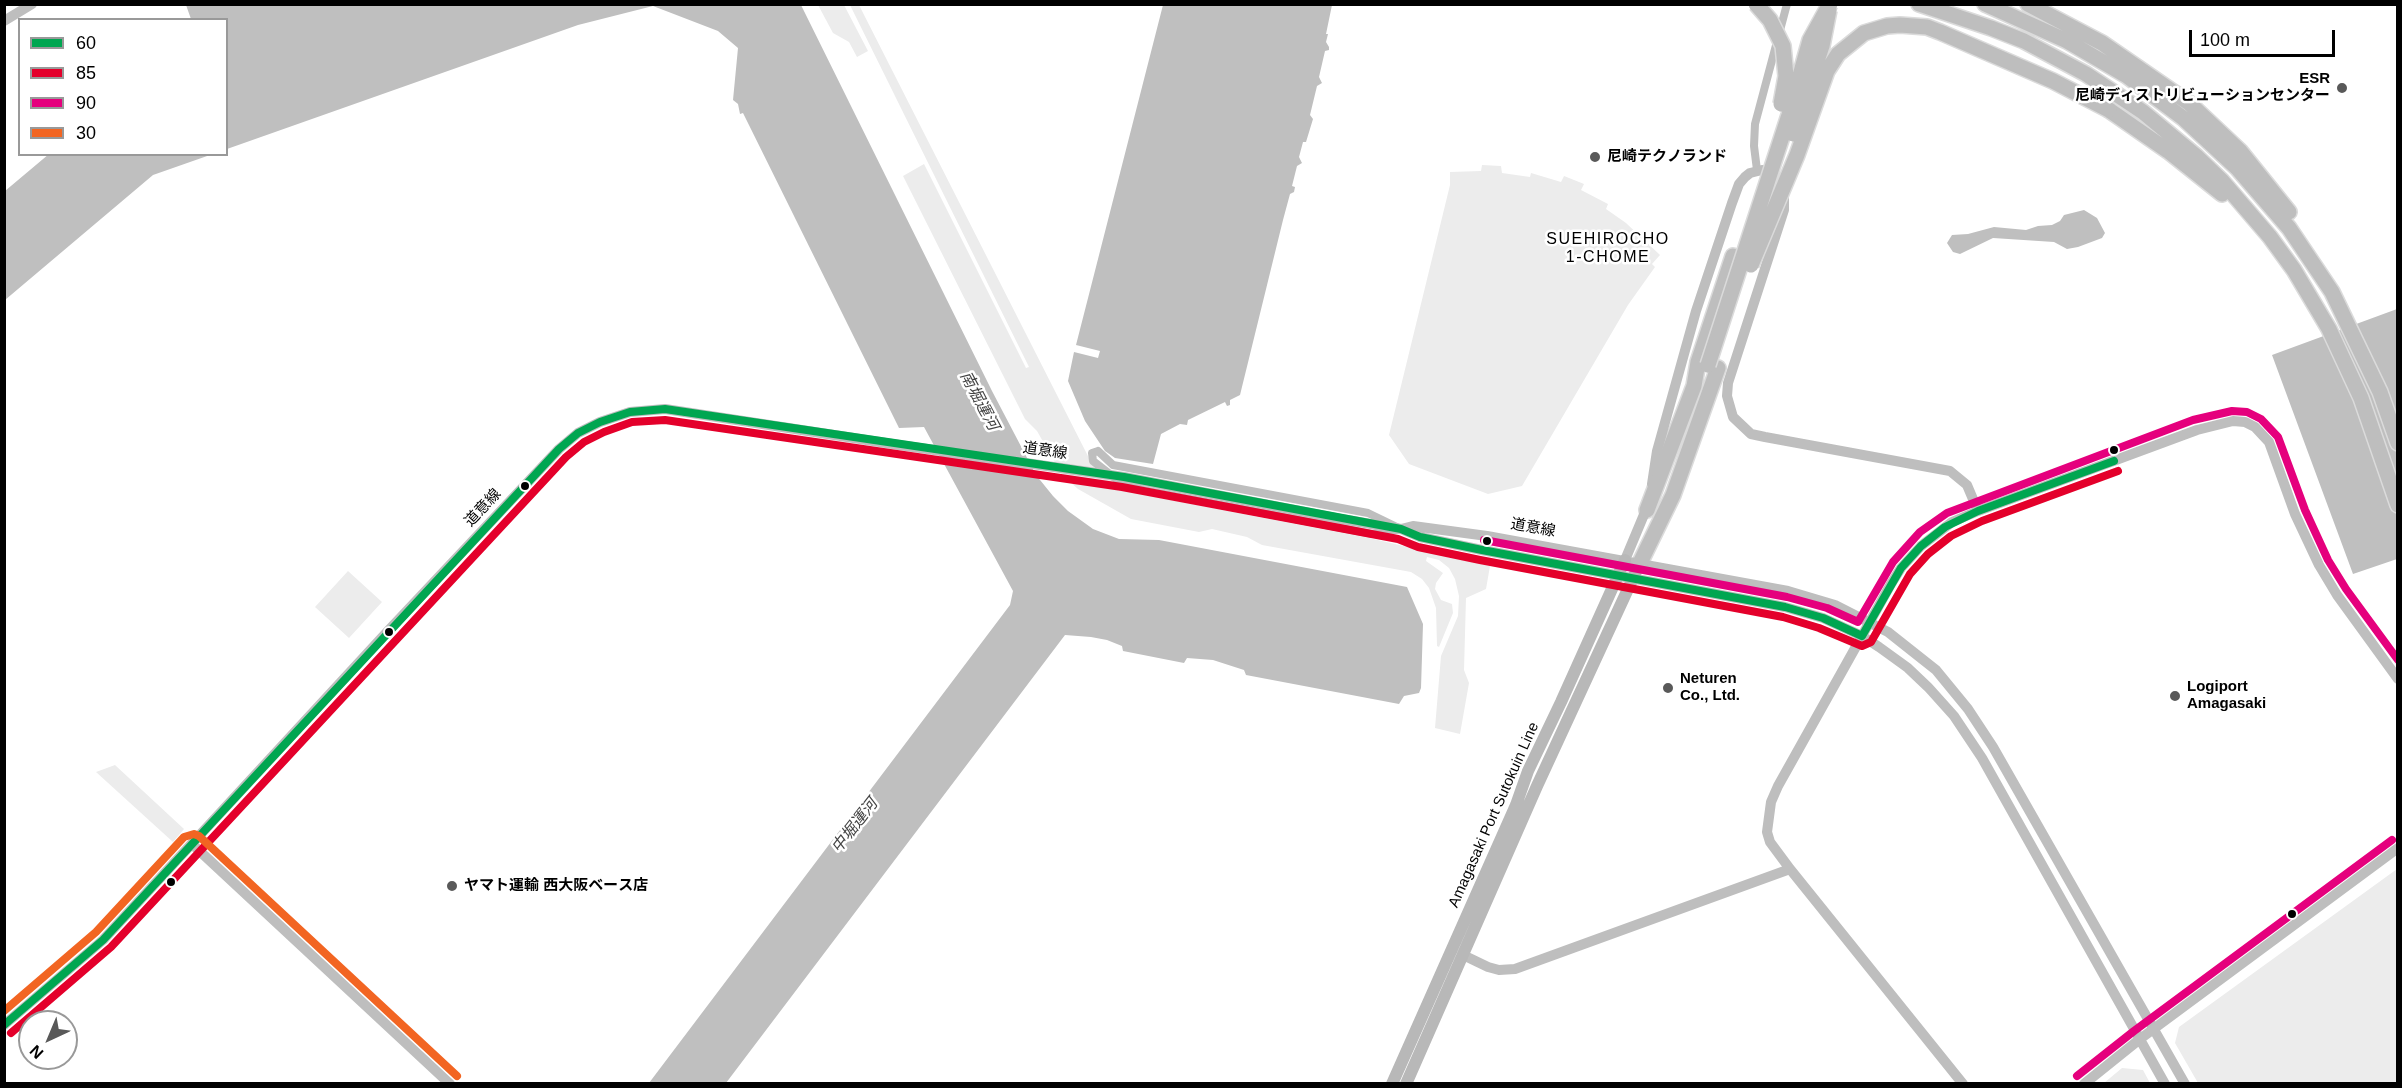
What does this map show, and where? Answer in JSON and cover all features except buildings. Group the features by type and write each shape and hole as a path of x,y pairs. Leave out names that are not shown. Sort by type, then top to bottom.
{"highway":[{"path":"1633,561 1673,495 1784,94 1786,76 1782,46 1770,20 1756,4"},
{"path":"1708,365 1789,115 1810,40 1829,4"},
{"path":"1751,265 1814,70 1826,28 1829,4"},
{"path":"1920,4 2024,41 2086,74 2125,99 2168,132 2222,181 2295,270 2347,363 2397,505"},
{"path":"1985,4 2067,41 2127,76 2183,118 2230,160 2264,197 2311,259 2348,322 2380,392"},
{"path":"2028,4 2077,29 2143,70 2188,103 2240,151 2299,226 2340,291 2370,353 2397,443"},
{"path":"1647,510 1694,386 1708,365 1797,155 1821,84 1832,62 1846,46 1864,33 1887,26 1927,27 1959,39 2109,110 2168,151 2221,193 2246,216 2295,270"}],"main road":[{"name":"Amagasaki Port Sutokuin Line","path":"1392,1083 1516,805 1528,771 1562,702 1618,575 1633,561"},
{"name":"Amagasaki Port Sutokuin Line","path":"1406,1083 1537,786 1634,578 1633,561"}],"street":[{"path":"4,21 32,4"},
{"path":"1757,170 1754,146 1755,124 1786,4"},
{"path":"1633,561 1647,510 1657,450 1696,310 1739,184 1750,173 1757,170 1766,170 1775,179 1784,199 1784,210 1728,383 1726,396 1733,417 1751,434 1950,471 1967,485 1978,511"},
{"name":"道意線","path":"4,1025 103,940 558,449 578,433 600,422 630,412 665,409 1124,477 1401,529 1420,537 1785,607 1823,618 1862,636 1908,668 1954,716 1982,758 2165,1083"},
{"path":"1963,1083 1791,869 1770,842 1767,832 1771,802 1869,621 1910,557 1945,527 1978,511 2197,430 2233,421 2245,422 2255,427 2269,442 2308,545 2337,595 2397,679"},
{"path":"1098,451 1113,465 1148,473 1368,513 1401,529 1372,534 1143,490 1120,482 1093,460 1092,453 1098,451"},
{"name":"道意線","path":"1401,529 1413,526 1487,536 1633,561 1799,594 1835,605 1869,621 1922,657 1947,682 1993,747 2185,1083"},
{"path":"192,844 450,1083"},
{"path":"2084,1083 2397,848"},
{"path":"1463,955 1499,970 1515,969 1791,869"}],"shaded area":[{"path":"818,5 844,5 868,51 857,57 849,42 833,33"},
{"path":"850,5 859,5 1092,464 1125,488 1145,495 1369,538 1490,566 1486,589 1466,598 1464,670 1469,683 1460,734 1435,728 1441,656 1458,616 1459,596 1455,579 1449,568 1439,560 1427,557 1426,561 1443,573 1435,589 1441,600 1452,604 1453,613 1439,647 1437,646 1436,608 1429,588 1422,579 1411,572 1262,545 1247,537 1212,529 1199,532 1131,519 1078,489 1062,475 1037,431 1025,419 903,176 924,164 1026,368 1029,367"},
{"path":"1482,165 1501,166 1502,173 1530,177 1531,173 1561,182 1564,176 1584,184 1581,190 1608,204 1606,209 1626,223 1660,255 1652,264 1655,267 1628,305 1522,486 1488,494 1409,464 1389,435 1450,185 1450,172 1481,171"},
{"path":"348,571 382,602 349,638 315,607"},
{"path":"115,765 184,829 173,842 96,772"},
{"path":"2397,869 2397,1083 2198,1083 2175,1043 2179,1027"},
{"path":"2122,1068 2143,1070 2150,1083 2104,1083"}],"water":[{"path":"186,5 801,5 992,391 1036,475 1053,496 1068,511 1093,529 1119,539 1159,540 1407,587 1423,624 1419,693 1404,696 1399,704 1246,675 1244,670 1213,660 1187,658 1184,663 1123,651 1122,646 1107,640 1065,635 726,1083 649,1083 1010,605 1013,591 924,427 899,428 743,113 740,114 738,104 733,100 738,48 718,31 653,6 578,25 228,149 228,18 191,18"},
{"path":"1163,5 1332,5 1326,34 1328,34 1326,42 1329,50 1325,51 1319,77 1322,83 1317,86 1310,115 1313,119 1299,157 1302,163 1297,166 1292,186 1295,187 1294,192 1290,194 1283,220 1240,395 1230,400 1230,405 1227,406 1225,402 1188,420 1187,425 1180,424 1161,434 1153,464 1115,458 1105,451 1085,421 1068,381 1074,352 1098,358 1100,351 1076,345"},
{"path":"47,156 207,156 153,175 5,300 5,191"},
{"path":"2084,210 2097,218 2105,233 2102,238 2078,247 2067,249 2054,242 1993,238 1960,254 1953,252 1947,243 1952,235 1968,234 1994,227 2026,230 2052,225 2060,221 2064,215"},
{"path":"2397,309 2397,559 2353,574 2272,355"}],"transit line":[{"name":"60","path":"4,1025 103,940 559,449 578,433 600,422 630,412 665,409 1124,477 1401,529 1420,537 1482,550 1785,607 1823,618 1862,636 1901,568 1921,546 1945,527 1978,511 2114,461"},
{"name":"90","path":"1484,540 1787,597 1827,608 1858,622 1893,562 1920,532 1947,513 2193,420 2232,411 2247,412 2261,419 2278,437 2305,510 2328,560 2346,589 2398,660"},
{"name":"85","path":"11,1033 111,947 566,457 584,442 632,422 665,420 1122,487 1398,539 1418,547 1480,560 1783,617 1819,628 1862,646 1871,642 1910,574 1928,554 1951,536 1982,521 2118,471"},
{"name":"30","path":"4,1011 96,932 184,837 194,834 199,836 457,1076"},
{"name":"90","path":"2077,1076 2134,1031 2392,840"}],"place":[{"name":"ESR 尼崎ディストリビューションセンター","path":"2342,88"},
{"name":"尼崎テクノランド","path":"1595,157"},
{"name":"Neturen Co., Ltd.","path":"1668,688"},
{"name":"Logiport Amagasaki","path":"2175,696"},
{"name":"ヤマト運輸 西大阪ベース店","path":"452,886"}],"district":[{"name":"SUEHIROCHO 1-CHOME","path":"1608,249"}],"water label":[{"name":"南堀運河","path":"979,401"},
{"name":"中堀運河","path":"855,826"}]}
